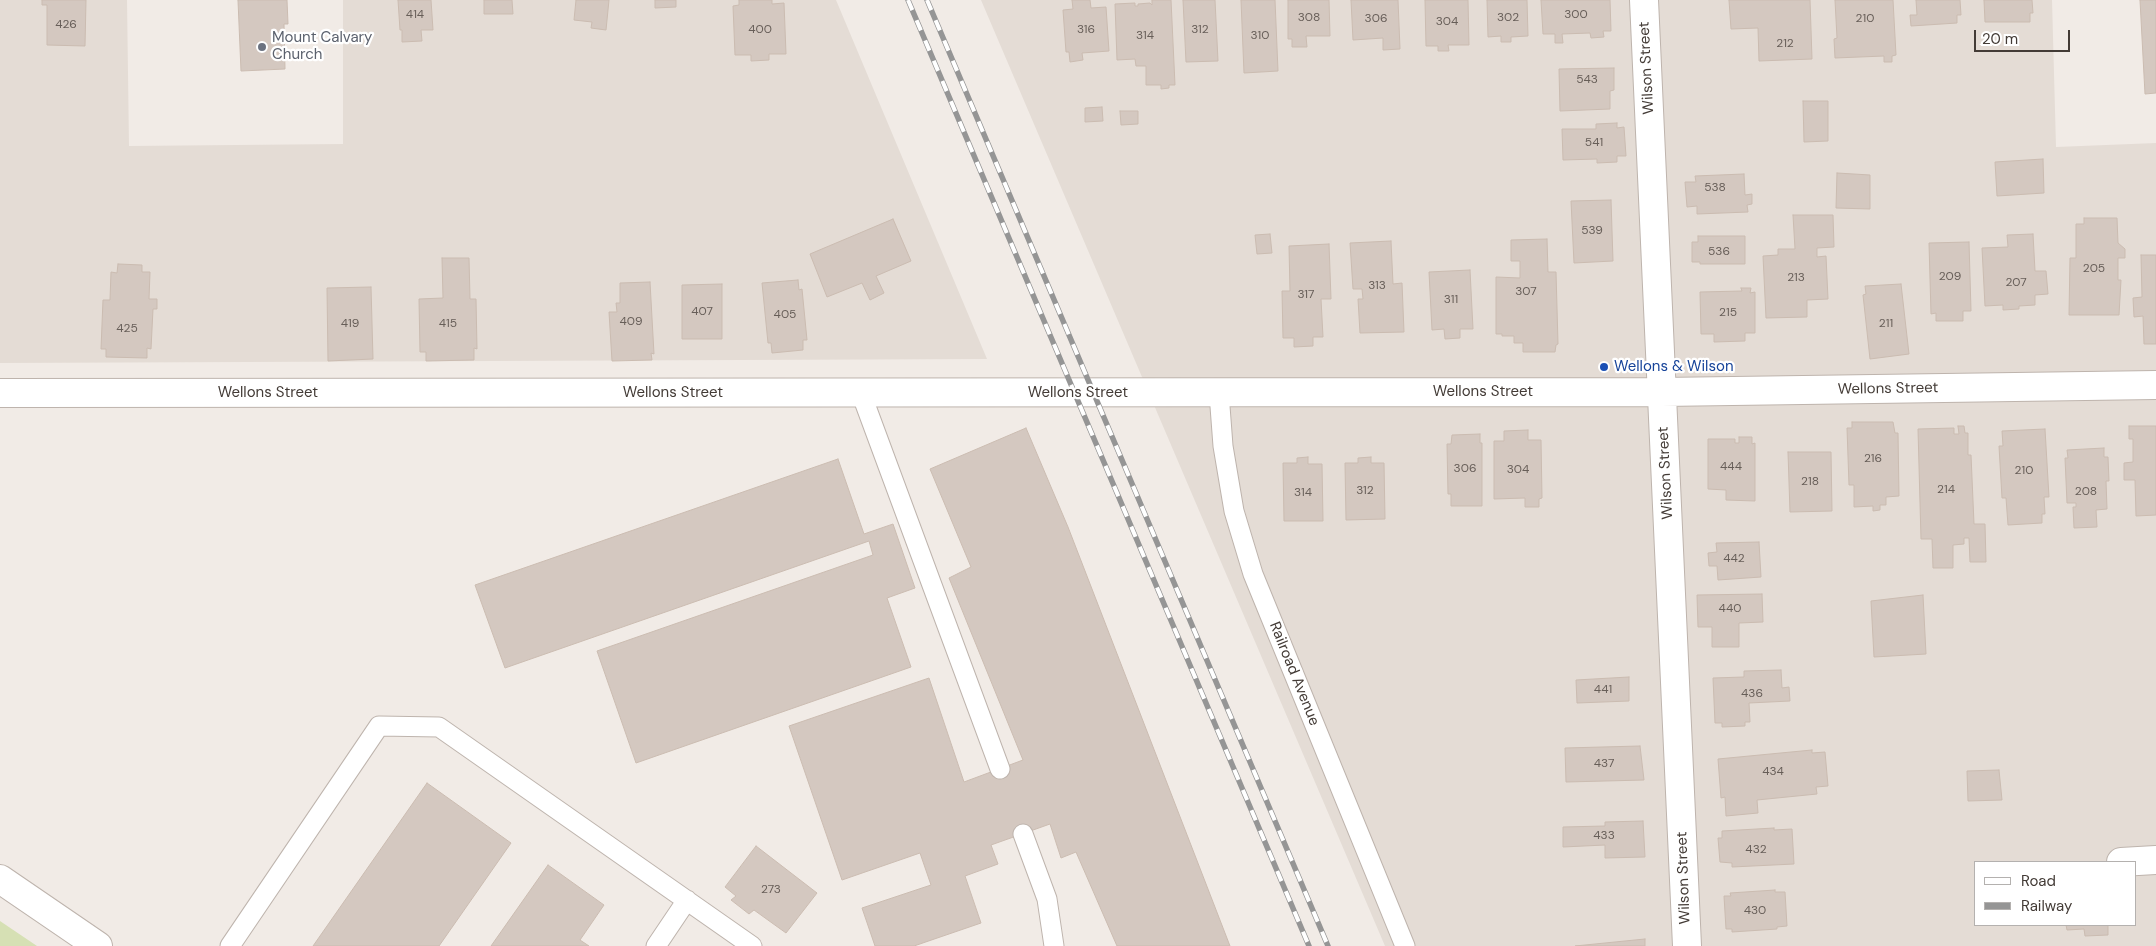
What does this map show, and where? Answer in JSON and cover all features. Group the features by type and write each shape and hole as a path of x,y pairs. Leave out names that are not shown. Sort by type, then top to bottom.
{"street":[{"name":"Wilson Street","path":"1644,0 1687,946"},
{"name":"Wellons Street","path":"0,394 1662,392 2156,385"},
{"path":"2136,861 2156,860"},
{"path":"0,879 98,946"}],"lane":[{"path":"861,393 1000,769"},
{"name":"Railroad Avenue","path":"1219,393 1223,446 1234,511 1253,574 1405,946"},
{"path":"230,946 379,726 439,727 752,946"},
{"path":"1023,834 1048,899 1054,946"},
{"path":"656,946 687,900"}],"shaded area":[{"path":"0,0 127,0 129,146 343,144 343,0 836,0 987,359 0,363"},
{"path":"981,0 2052,0 2056,147 2156,143 2156,946 1385,946"}],"green space":[{"path":"0,921 37,946 0,946"}],"building":[{"path":"42,0 86,0 85,46 47,45 47,5 42,5"},
{"name":"Mount Calvary Church","path":"238,0 287,0 288,24 284,24 285,69 241,71"},
{"path":"398,0 431,0 433,30 421,30 422,41 402,42"},
{"path":"484,0 512,0 513,14 484,14"},
{"path":"576,0 609,0 606,30 591,28 592,22 574,20"},
{"path":"655,0 676,0 676,7 655,8"},
{"path":"739,0 772,0 772,4 784,3 786,54 769,54 769,60 751,61 751,55 735,55 733,6 739,5"},
{"path":"1072,0 1090,0 1091,8 1106,7 1109,51 1082,53 1083,60 1070,62 1069,52 1066,52 1063,10 1073,9"},
{"path":"1152,0 1171,0 1175,85 1169,85 1169,88 1161,89 1161,85 1146,85 1146,66 1136,66 1135,59 1117,60 1115,4 1135,3 1135,6 1138,6 1138,4 1150,3 1152,5"},
{"path":"1183,0 1215,0 1218,61 1186,62"},
{"path":"1241,0 1275,0 1278,71 1244,73"},
{"path":"1288,0 1329,0 1330,36 1306,36 1307,47 1292,47 1292,39 1288,39"},
{"path":"1351,0 1398,0 1400,49 1383,50 1383,38 1353,40"},
{"path":"1425,0 1468,0 1469,45 1448,45 1449,51 1438,51 1438,46 1426,46"},
{"path":"1487,0 1527,0 1528,36 1511,37 1511,42 1501,42 1501,36 1488,37"},
{"path":"1541,0 1610,0 1611,31 1603,31 1604,37 1591,38 1590,33 1562,34 1563,43 1555,43 1555,34 1543,34"},
{"path":"1729,0 1810,0 1812,59 1759,61 1758,28 1731,29"},
{"path":"1835,0 1893,0 1896,55 1892,56 1892,62 1884,62 1884,56 1835,58 1834,39 1837,38"},
{"path":"1916,0 1960,0 1961,15 1957,15 1957,23 1911,26 1910,15 1917,15"},
{"path":"1984,0 2032,0 2033,13 2030,13 2030,22 1985,22"},
{"path":"2140,0 2156,0 2156,93 2145,94"},
{"path":"1614,68 1614,90 1610,91 1610,109 1560,111 1559,69"},
{"path":"1803,101 1828,101 1828,141 1804,142"},
{"path":"1102,107 1103,121 1085,122 1085,108"},
{"path":"1120,111 1138,111 1138,124 1121,125"},
{"path":"1617,123 1617,128 1624,127 1626,156 1617,156 1617,162 1597,163 1597,159 1563,160 1562,129 1596,129 1596,124"},
{"path":"2043,159 2044,193 1997,196 1995,162"},
{"path":"1837,173 1870,175 1870,209 1836,208"},
{"path":"1744,174 1745,195 1752,194 1752,204 1747,205 1748,212 1697,214 1697,206 1687,207 1685,182 1696,182 1695,176"},
{"path":"1611,200 1613,261 1574,263 1571,201"},
{"path":"1793,215 1833,215 1834,247 1817,248 1817,257 1826,256 1828,299 1807,300 1807,317 1766,318 1763,256 1778,255 1778,249 1795,249"},
{"path":"2084,218 2117,218 2118,243 2125,249 2125,258 2118,258 2118,280 2121,280 2119,315 2069,315 2070,258 2076,258 2076,224 2084,224"},
{"path":"893,219 911,261 876,276 884,293 870,300 862,283 827,297 810,254"},
{"path":"1270,234 1272,253 1257,254 1255,235"},
{"path":"2033,234 2035,271 2046,271 2048,294 2035,295 2035,305 2019,306 2019,309 2003,310 2003,305 1985,306 1982,248 2008,247 2007,235"},
{"path":"1698,236 1745,236 1745,264 1700,264 1700,262 1692,262 1692,242 1698,242"},
{"path":"1547,239 1548,272 1556,272 1558,344 1556,345 1555,352 1523,352 1523,343 1514,343 1514,336 1496,334 1496,277 1520,278 1520,261 1511,261 1511,240"},
{"path":"1391,241 1393,284 1402,283 1404,332 1360,333 1358,299 1363,299 1362,289 1353,289 1350,243"},
{"path":"1969,242 1971,311 1963,311 1963,321 1936,321 1936,313 1931,314 1929,243"},
{"path":"1329,244 1331,299 1321,299 1323,337 1313,337 1313,346 1294,347 1294,338 1283,338 1282,291 1290,291 1289,246"},
{"path":"2141,255 2156,255 2156,344 2144,344 2143,316 2134,317 2133,298 2142,297"},
{"path":"442,258 469,258 470,299 476,299 477,349 474,348 474,360 426,361 426,352 420,352 419,299 443,298"},
{"path":"118,264 142,265 142,272 150,272 149,299 157,299 157,309 153,309 151,349 147,348 147,358 106,357 106,349 101,349 103,300 110,300 111,272 117,273"},
{"path":"1470,270 1473,329 1460,329 1460,338 1445,339 1444,329 1432,330 1429,272"},
{"path":"798,280 799,290 802,289 807,340 803,340 803,350 772,353 771,343 768,343 762,283"},
{"path":"650,282 654,354 651,353 652,360 612,361 609,312 617,312 616,303 620,303 620,283"},
{"path":"722,284 722,339 682,339 682,285"},
{"path":"1901,284 1909,354 1870,359 1863,295 1866,294 1865,286"},
{"path":"371,287 373,359 328,361 327,288"},
{"path":"1741,288 1751,288 1750,293 1755,292 1755,333 1745,333 1745,341 1714,342 1714,334 1701,334 1700,292 1742,291"},
{"path":"1852,422 1893,422 1895,433 1898,433 1899,496 1886,497 1886,505 1880,505 1880,510 1873,511 1873,506 1854,507 1854,485 1849,485 1847,428 1852,428"},
{"path":"1958,426 1964,426 1965,433 1968,433 1968,455 1971,455 1974,524 1985,524 1986,562 1970,562 1969,538 1964,538 1964,544 1953,545 1953,568 1933,568 1932,539 1921,539 1918,429 1954,428 1954,434 1959,434"},
{"path":"2129,426 2156,426 2156,515 2136,516 2135,480 2124,480 2124,463 2133,462 2133,439 2129,439"},
{"path":"1026,428 1068,527 1230,946 1117,946 1076,852 1061,858 1050,824 991,845 998,864 965,876 981,923 914,946 875,946 862,908 931,885 920,853 842,880 789,726 929,678 964,782 1023,760 949,578 971,567 930,469"},
{"path":"2045,429 2049,497 2044,497 2045,514 2042,514 2042,523 2008,525 2006,498 2002,498 1999,446 2003,446 2002,431"},
{"path":"1528,430 1528,440 1541,440 1542,498 1539,499 1539,507 1525,507 1525,498 1494,499 1494,441 1504,441 1504,431"},
{"path":"1480,434 1480,443 1482,443 1482,506 1451,506 1451,494 1448,494 1447,444 1451,444 1452,435"},
{"path":"1739,437 1752,437 1752,444 1755,443 1755,501 1726,500 1726,490 1708,489 1708,439 1735,439 1735,443 1739,443"},
{"path":"2104,448 2104,457 2108,457 2109,481 2106,481 2107,509 2096,510 2097,527 2074,528 2073,507 2076,507 2076,503 2067,503 2065,458 2068,458 2067,450"},
{"path":"1788,452 1831,452 1832,511 1790,512"},
{"path":"1308,457 1308,464 1322,464 1323,521 1284,521 1283,463 1297,463 1297,458"},
{"path":"1371,457 1371,463 1384,463 1385,519 1346,520 1345,463 1358,463 1358,458"},
{"path":"838,459 864,534 893,524 915,588 887,598 911,667 636,763 597,651 873,555 869,541 505,668 475,585"},
{"path":"1759,542 1761,577 1718,580 1717,566 1709,566 1708,553 1717,552 1716,543"},
{"path":"1762,594 1763,622 1739,623 1739,647 1712,647 1712,627 1698,627 1697,595"},
{"path":"1923,595 1926,654 1874,657 1871,601"},
{"path":"1781,670 1782,688 1789,687 1790,701 1749,703 1750,722 1745,722 1745,726 1722,727 1722,723 1715,723 1713,678 1744,677 1744,671"},
{"path":"1629,677 1629,701 1577,703 1576,680"},
{"path":"1640,746 1644,780 1566,782 1565,748"},
{"path":"1812,750 1812,753 1825,752 1828,786 1816,787 1817,794 1757,800 1758,813 1726,816 1725,797 1721,798 1718,759"},
{"path":"1999,770 2002,800 1968,801 1967,771"},
{"path":"427,783 511,843 439,946 313,946"},
{"path":"1643,821 1645,857 1605,858 1605,845 1563,847 1563,827 1605,826 1605,822"},
{"path":"1774,828 1774,830 1792,829 1794,864 1732,867 1732,863 1720,862 1718,838 1722,838 1722,831"},
{"path":"756,846 817,893 786,933 754,910 749,914 731,900 736,896 725,887"},
{"path":"548,865 604,905 580,940 589,946 491,946"},
{"path":"1775,890 1775,892 1785,892 1787,926 1777,927 1777,929 1732,932 1732,929 1726,929 1724,896 1731,896 1730,893"},
{"path":"2066,926 2108,926 2108,935 2085,936 2084,929 2067,930"},
{"path":"1645,939 1645,946 1575,946"}],"railway":[{"path":"908,0 1309,946"},
{"path":"927,0 1328,946"}],"place":[{"name":"Mount Calvary Church","path":"262,47"},
{"name":"Wellons & Wilson","path":"1604,367"}]}
